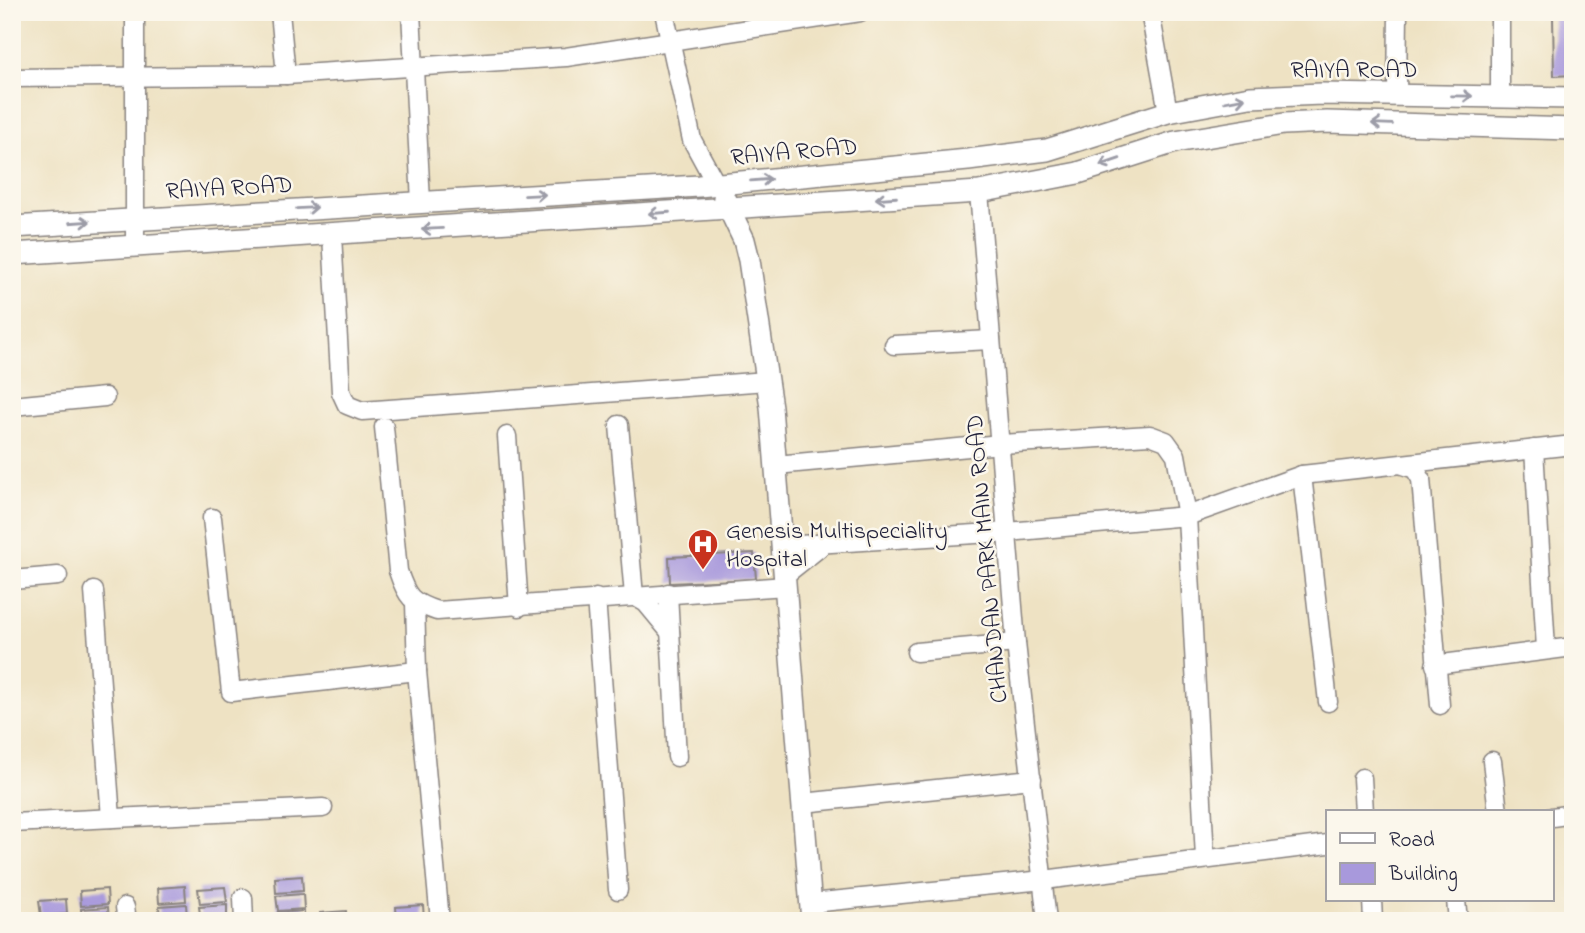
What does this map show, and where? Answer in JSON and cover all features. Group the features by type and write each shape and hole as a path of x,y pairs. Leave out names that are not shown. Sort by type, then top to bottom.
{"street":[{"path":"135,12 135,245"},
{"path":"280,12 286,75"},
{"path":"411,12 421,202"},
{"path":"664,12 692,140 730,209 749,260 776,465 811,912 1205,858 1326,844"},
{"path":"12,78 286,75 566,57 860,12"},
{"path":"1150,12 1175,142"},
{"path":"1397,95 1398,12"},
{"path":"1500,12 1500,96"},
{"name":"RAIYA ROAD","path":"12,227 716,184 1047,150 1168,112 1250,97 1397,95 1573,98"},
{"path":"12,254 979,192 1077,173 1175,142 1233,131 1327,122 1573,129"},
{"name":"CHANDAN PARK MAIN ROAD","path":"979,192 1016,643 1044,880 1046,921"},
{"path":"332,235 341,392 347,405 362,411 767,381"},
{"path":"894,345 991,340"},
{"path":"12,406 105,397"},
{"path":"619,425 634,596"},
{"path":"384,427 398,571 405,591 415,603 437,611 519,607 785,581 824,544"},
{"path":"776,465 1001,444 1150,435 1166,441 1176,455 1186,516 1205,858"},
{"path":"507,436 519,607"},
{"path":"783,546 1008,532 1186,516 1303,475 1573,445"},
{"path":"1534,449 1546,649"},
{"path":"1404,465 1415,469 1421,479 1440,705"},
{"path":"1303,475 1328,702"},
{"path":"212,517 232,692 417,671"},
{"path":"12,580 58,576"},
{"path":"94,591 111,818"},
{"path":"668,593 677,757"},
{"path":"634,596 646,603 670,632"},
{"path":"596,598 618,890"},
{"path":"415,603 417,671 440,921"},
{"path":"916,652 1016,643"},
{"path":"1435,665 1573,647"},
{"path":"1492,761 1498,810"},
{"path":"1362,778 1364,810"},
{"path":"803,803 1032,779"},
{"path":"12,823 323,808"},
{"path":"1554,817 1573,814"},
{"path":"243,898 244,921"},
{"path":"1371,902 1373,921"},
{"path":"1456,902 1458,921"}],"building":[{"path":"1553,16 1573,16 1573,75 1554,76"},
{"path":"754,553 756,579 670,583 669,557"},
{"path":"302,876 303,891 276,893 275,878"},
{"path":"185,886 186,901 159,903 158,888"},
{"path":"225,887 227,902 200,904 198,889"},
{"path":"107,889 108,904 81,906 80,891"},
{"path":"303,894 304,909 278,911 276,896"},
{"path":"66,899 67,914 41,916 39,901"},
{"path":"186,904 187,919 160,921 159,906"},
{"path":"227,905 227,920 201,921 199,907"},
{"path":"423,905 424,920 397,921 396,907"},
{"path":"108,907 109,921 82,921 81,909"},
{"path":"304,911 304,921 278,921 277,913"},
{"path":"346,911 347,921 320,921 320,913"},
{"path":"67,917 67,921 41,919"}],"place":[{"name":"Genesis Multispeciality Hospital","path":"703,571"}]}
